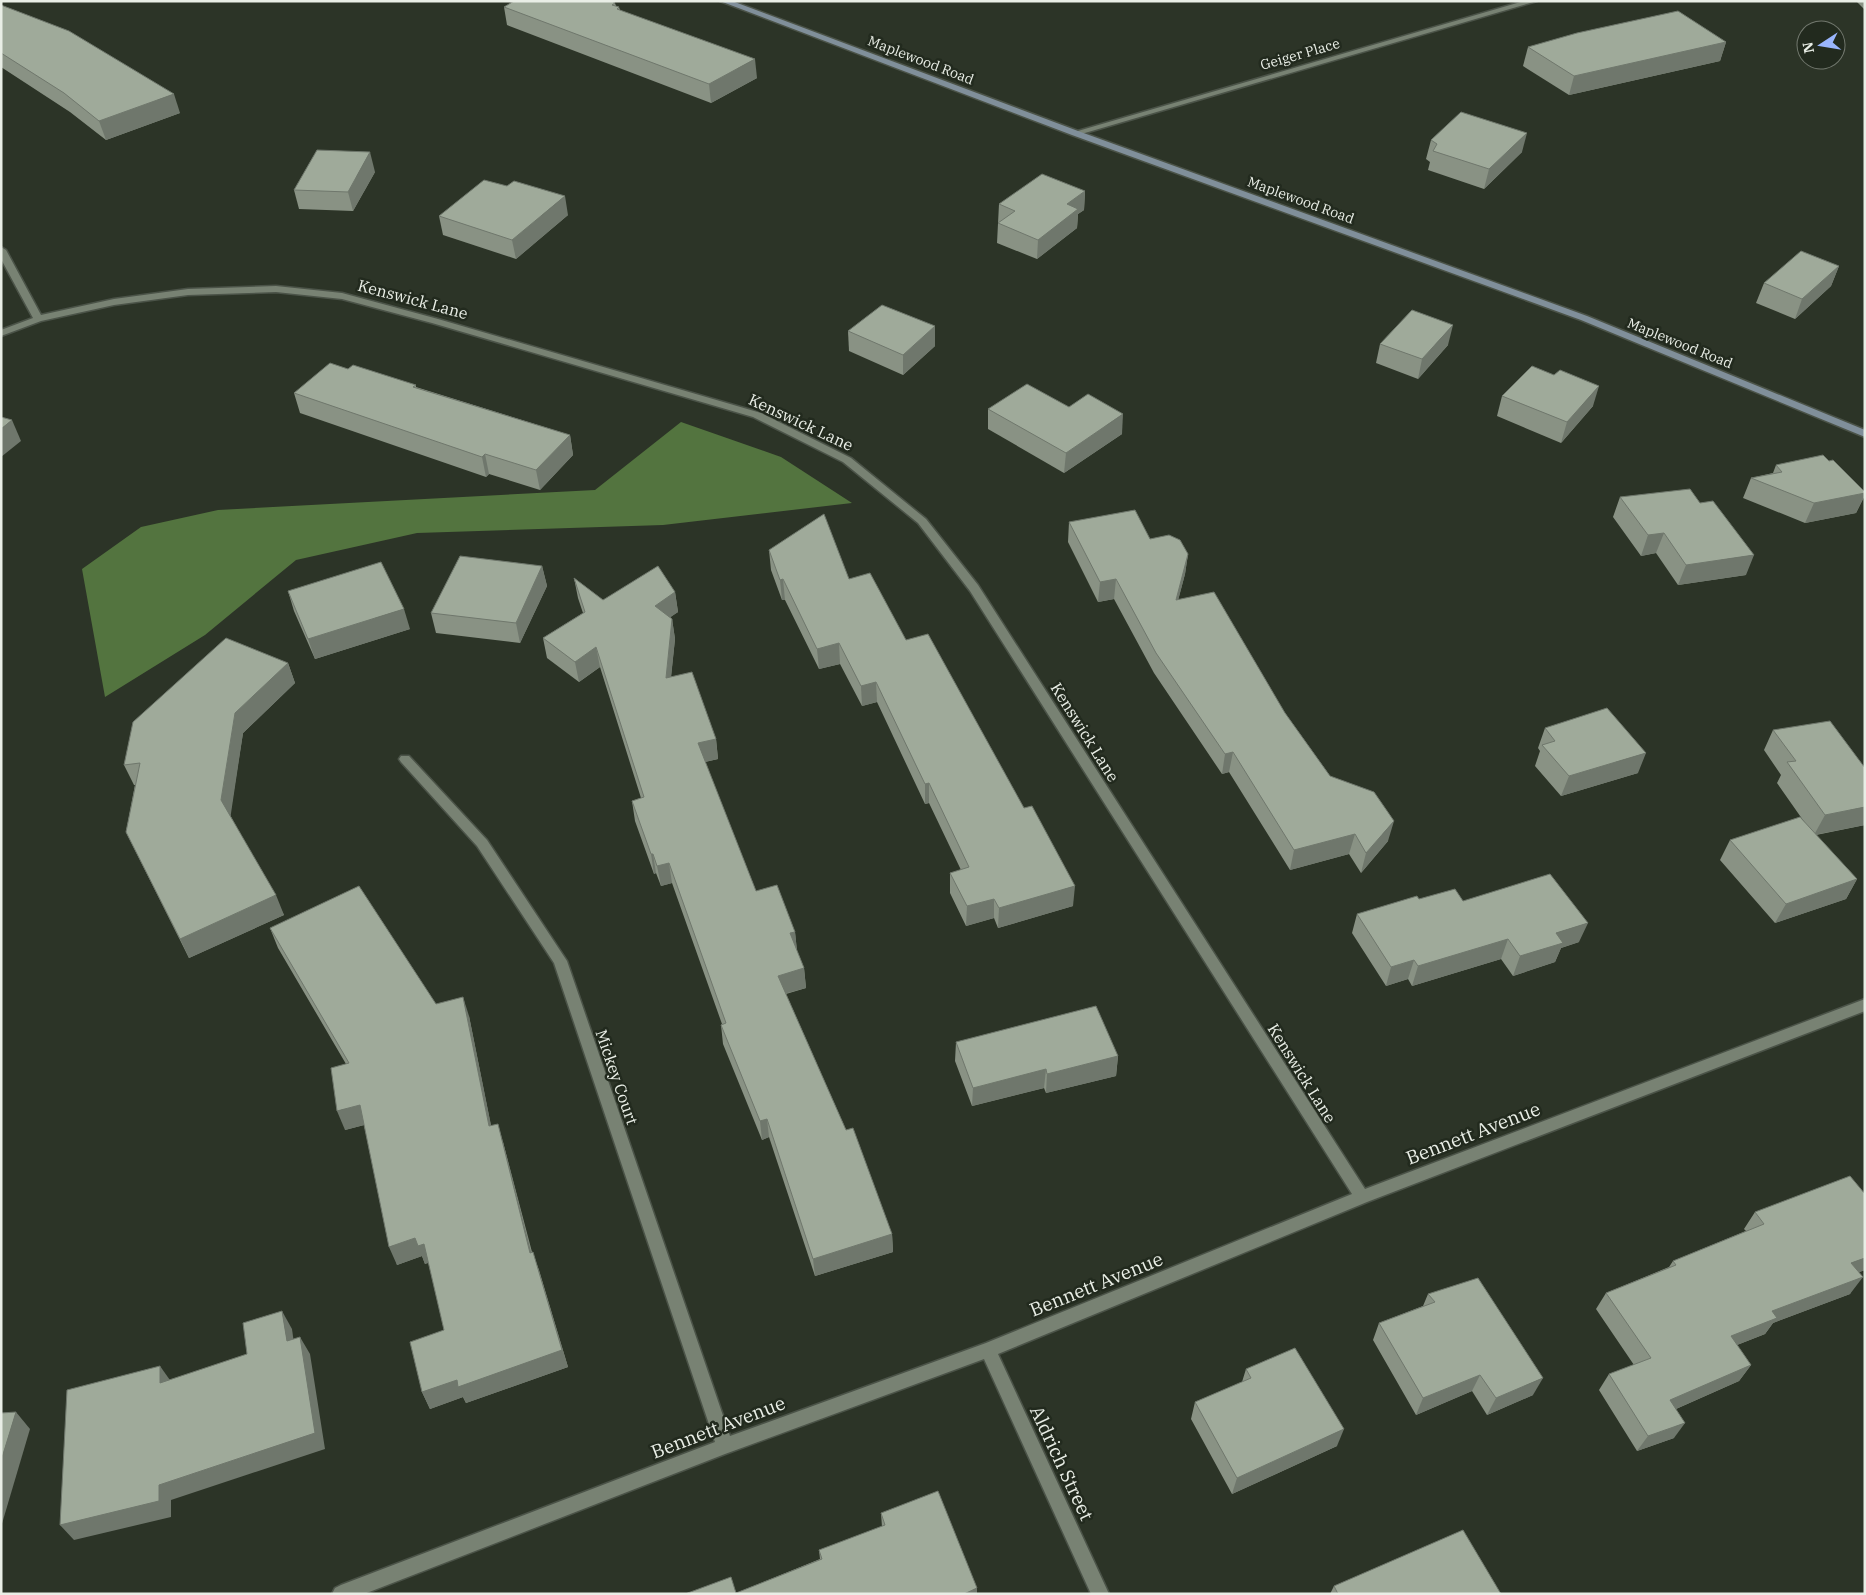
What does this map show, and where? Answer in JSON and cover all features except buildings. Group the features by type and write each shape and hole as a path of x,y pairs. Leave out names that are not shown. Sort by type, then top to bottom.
{"street":[{"name":"Maplewood Road","path":"724,1 1075,133 1584,318 1865,434"},
{"name":"Geiger Place","path":"1075,133 1533,1"},
{"path":"1,250 38,319"},
{"name":"Kenswick Lane","path":"1,333 38,319 114,302 188,292 276,289 342,296 757,415 848,460 922,521 974,588 1362,1197"},
{"name":"Mickey Court","path":"404,760 482,843 560,961 725,1446"},
{"name":"Bennett Avenue","path":"341,1594 725,1446 988,1350 1362,1197 1865,1006"},
{"name":"Aldrich Street","path":"988,1350 1100,1594"}],"green space":[{"path":"681,422 781,457 852,503 663,525 417,533 296,560 205,635 105,697 82,569 141,527 218,510 595,490"}]}
